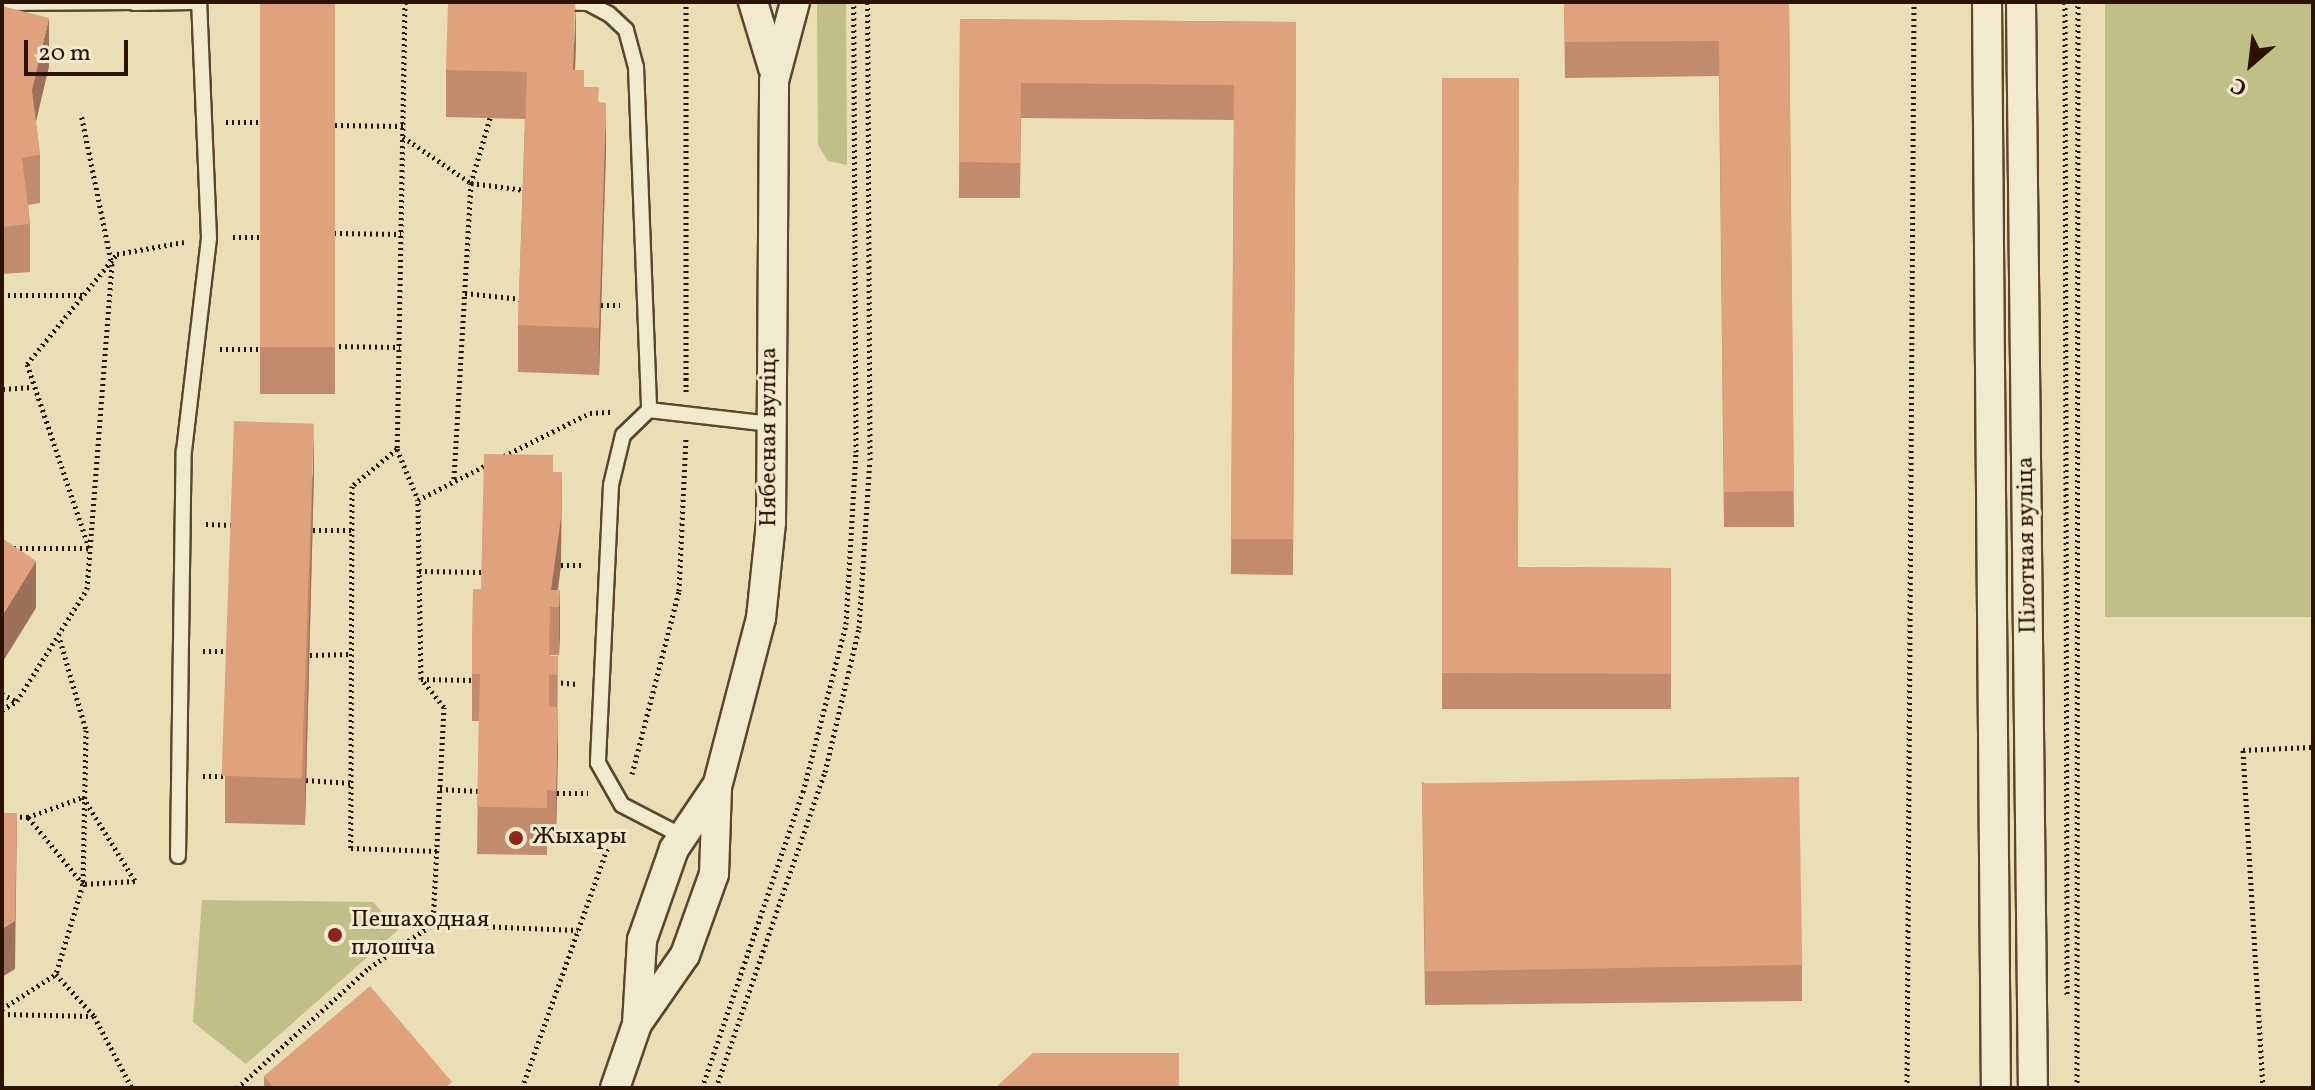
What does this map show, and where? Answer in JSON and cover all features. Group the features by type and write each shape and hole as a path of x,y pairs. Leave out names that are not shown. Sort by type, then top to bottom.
{"street":[{"name":"Нябесная вуліца","path":"753,2 774,81"},
{"name":"Нябесная вуліца","path":"637,1024 685,955 714,874 717,787 765,591 774,81 795,2"},
{"name":"Пілотная вуліца","path":"1987,2 1996,1088"},
{"name":"Пілотная вуліца","path":"2021,2 2033,1088"},
{"path":"1993,700 2029,701"},
{"name":"Нябесная вуліца","path":"615,1088 637,1024 642,940 682,836 717,787"}],"lane":[{"path":"2,3 192,2"},
{"path":"178,856 184,451 209,238 199,2"},
{"path":"546,2 588,3 626,30 633,48 649,410 623,435 611,485 598,763 622,805 682,836"},
{"path":"649,410 686,417 770,424"}],"path":[{"path":"405,2 397,449 418,500 421,679 444,707 433,924"},
{"path":"522,1088 622,805 679,591 686,417 686,2"},
{"path":"702,1088 824,722 849,601 856,452 854,2"},
{"path":"716,1088 847,696 864,593 870,460 868,2"},
{"path":"1907,1088 1914,2"},
{"path":"2065,2 2067,1088"},
{"path":"2077,1088 2078,2"},
{"path":"2,710 17,701 60,639 87,589 112,266 81,114"},
{"path":"454,482 471,183 490,118"},
{"path":"204,121 261,122"},
{"path":"335,125 403,126"},
{"path":"403,137 471,183 525,190"},
{"path":"334,233 401,234"},
{"path":"89,548 32,387 27,364 112,266 117,254 209,238"},
{"path":"465,293 521,299"},
{"path":"2,295 87,295"},
{"path":"333,346 400,347"},
{"path":"196,350 259,349"},
{"path":"3,389 32,387"},
{"path":"418,500 590,413 649,410"},
{"path":"397,449 352,486 351,848 437,851"},
{"path":"313,530 352,530"},
{"path":"2,548 89,548"},
{"path":"419,571 482,572"},
{"path":"2,1012 56,974 83,884 86,730 60,639"},
{"path":"310,655 352,654"},
{"path":"421,679 472,680"},
{"path":"2,694 17,701"},
{"path":"2263,1088 2243,750 2313,747"},
{"path":"306,780 351,783"},
{"path":"440,789 478,791"},
{"path":"2,816 28,817 83,797"},
{"path":"83,797 135,881 83,884"},
{"path":"28,817 83,884"},
{"path":"760,920 773,924"},
{"path":"237,1088 369,968 433,924 578,930"},
{"path":"56,974 94,1016 132,1088"},
{"path":"2,1012 94,1016"}],"green space":[{"path":"817,2 846,2 847,165 828,161 818,145"},
{"path":"2105,2 2313,2 2313,617 2105,617"},
{"path":"202,900 373,902 398,930 246,1064 193,1022"}],"building":[{"path":"260,2 335,2 335,347 260,347"},
{"path":"448,2 575,2 573,70 584,70 584,87 599,87 598,102 606,103 599,328 518,325 527,72 446,70"},
{"path":"1564,2 1789,2 1794,491 1724,492 1719,41 1565,42"},
{"path":"2,6 49,18 32,90 40,155 22,158 30,224 2,227"},
{"path":"960,19 1296,22 1293,539 1231,539 1234,85 1021,83 1020,163 959,162"},
{"path":"1442,78 1519,78 1518,567 1671,568 1671,674 1442,673"},
{"path":"234,421 314,424 302,779 222,776"},
{"path":"484,454 553,455 553,472 562,472 561,518 551,590 560,590 559,607 550,607 549,656 558,656 558,675 549,674 549,706 558,707 556,791 547,790 547,808 477,807 480,674 472,674 472,633 473,589 481,589"},
{"path":"2,538 36,561 2,616"},
{"path":"1799,777 1802,965 1425,972 1422,784"},
{"path":"2,813 17,813 15,921 2,929"},
{"path":"370,986 452,1082 445,1088 274,1088 264,1076"},
{"path":"1033,1053 1179,1053 1179,1088 995,1088"}],"place":[{"name":"Жыхары","path":"516,838"},
{"name":"Пешаходная плошча","path":"335,935"}]}
